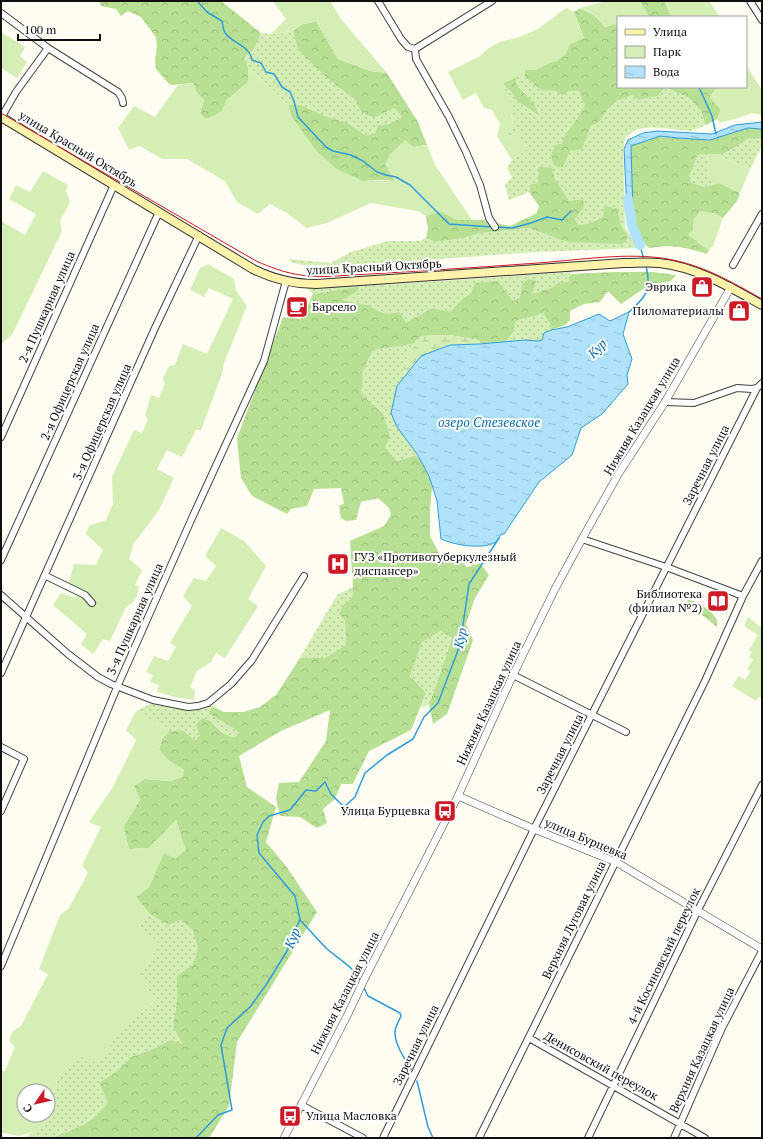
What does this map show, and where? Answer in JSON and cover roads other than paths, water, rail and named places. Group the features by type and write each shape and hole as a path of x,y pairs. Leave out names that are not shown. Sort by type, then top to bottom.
{"main road":[{"name":"улица Красный Октябрь","path":"1,117 260,272 277,279 296,283 322,284 624,263 658,263 705,275 731,287 762,305"}],"street":[{"path":"378,1 401,39 408,47 415,49 492,1"},
{"path":"750,1 762,20"},
{"path":"1,13 48,48 118,92 123,103"},
{"path":"1,117 16,92 48,48"},
{"path":"415,49 416,59 466,152 480,185 489,218 495,227"},
{"name":"2-я Пушкарная улица","path":"1,437 114,185"},
{"name":"2-я Офицерская улица","path":"1,560 159,212"},
{"path":"733,266 762,214"},
{"name":"3-я Офицерская улица","path":"1,673 46,576 155,328 199,236"},
{"name":"3-я Пушкарная улица","path":"1,966 118,685 264,361 286,281"},
{"name":"Нижняя Казацкая улица","path":"284,1138 458,796 513,675 582,539 619,473 665,402 731,287"},
{"name":"Заречная улица","path":"383,1138 534,829 757,388 762,383"},
{"path":"665,402 694,403 737,388 757,388"},
{"path":"582,539 666,567 742,596"},
{"name":"Верхняя Луговая улица","path":"479,1138 705,681 742,596 762,561"},
{"path":"46,576 85,595 92,603"},
{"path":"1,595 68,654 98,677 111,684 118,685 153,700 188,707 208,703 232,684 245,669 304,576"},
{"path":"513,675 626,732"},
{"path":"1,747 24,759 1,811"},
{"name":"4-й Косиновский переулок","path":"588,1138 698,910 762,785"},
{"name":"улица Бурцевка","path":"458,796 616,862 698,910 762,950"},
{"name":"Верхняя Казацкая улица","path":"674,1138 722,1028 762,950"},
{"name":"Денисовский переулок","path":"529,1038 705,1138"},
{"path":"300,1106 363,1138"}],"water":[{"path":"762,122 762,129 748,128 710,140 660,136 631,146 633,213 627,212 624,149 628,140 643,133 657,131 712,134 735,125"},
{"name":"озеро Стезевское","path":"629,312 623,334 632,359 627,375 628,384 602,414 581,428 572,455 539,482 504,534 501,534 496,542 484,546 468,546 441,539 437,501 429,476 417,454 397,427 391,413 397,386 421,356 450,345 525,340 538,341 542,340 544,333 567,327 599,314 610,321"}],"waterway":[{"path":"197,1 207,12 222,21 225,33 245,48 251,55 252,60 261,63 266,72 274,74 282,87 290,92 298,117 326,147 333,151 351,155 363,161 377,172 396,177 410,185 449,224 492,227"},
{"path":"699,88 712,116 716,134"},
{"name":"Кур","path":"628,199 632,226 640,245"},
{"path":"496,227 512,228 547,217 562,220 571,211"},
{"name":"Кур","path":"640,245 644,260"},
{"name":"Кур","path":"629,312 640,302 648,287 648,274 646,266"},
{"name":"Кур","path":"196,1138 218,1115 232,1110 221,1045 227,1028 250,1007 266,985 287,951 300,919 295,896 259,853 257,835 263,822 269,816 290,810 306,790 316,791 325,782 331,794 344,807 355,797 365,773 387,755 413,739 424,717 438,703 460,645 469,584 499,538"},
{"path":"300,920 326,948 354,971 361,981"},
{"path":"363,986 368,996 400,1013 401,1016 395,1029 395,1034 401,1052 411,1069"},
{"path":"417,1081 428,1127 433,1138"}],"tram line":[{"path":"1,113 256,261 286,272 305,276 336,276 636,256 668,259 693,265 728,280 762,299"}],"place":[{"name":"Эврика","path":"702,287"},
{"name":"Барсело","path":"297,307"},
{"name":"Пиломатериалы","path":"739,311"},
{"name":"ГУЗ «Противотуберкулезный диспансер»","path":"338,564"},
{"name":"Библиотека (филиал №2)","path":"718,601"},
{"name":"Улица Бурцевка","path":"445,811"},
{"name":"Улица Масловка","path":"290,1116"}]}
